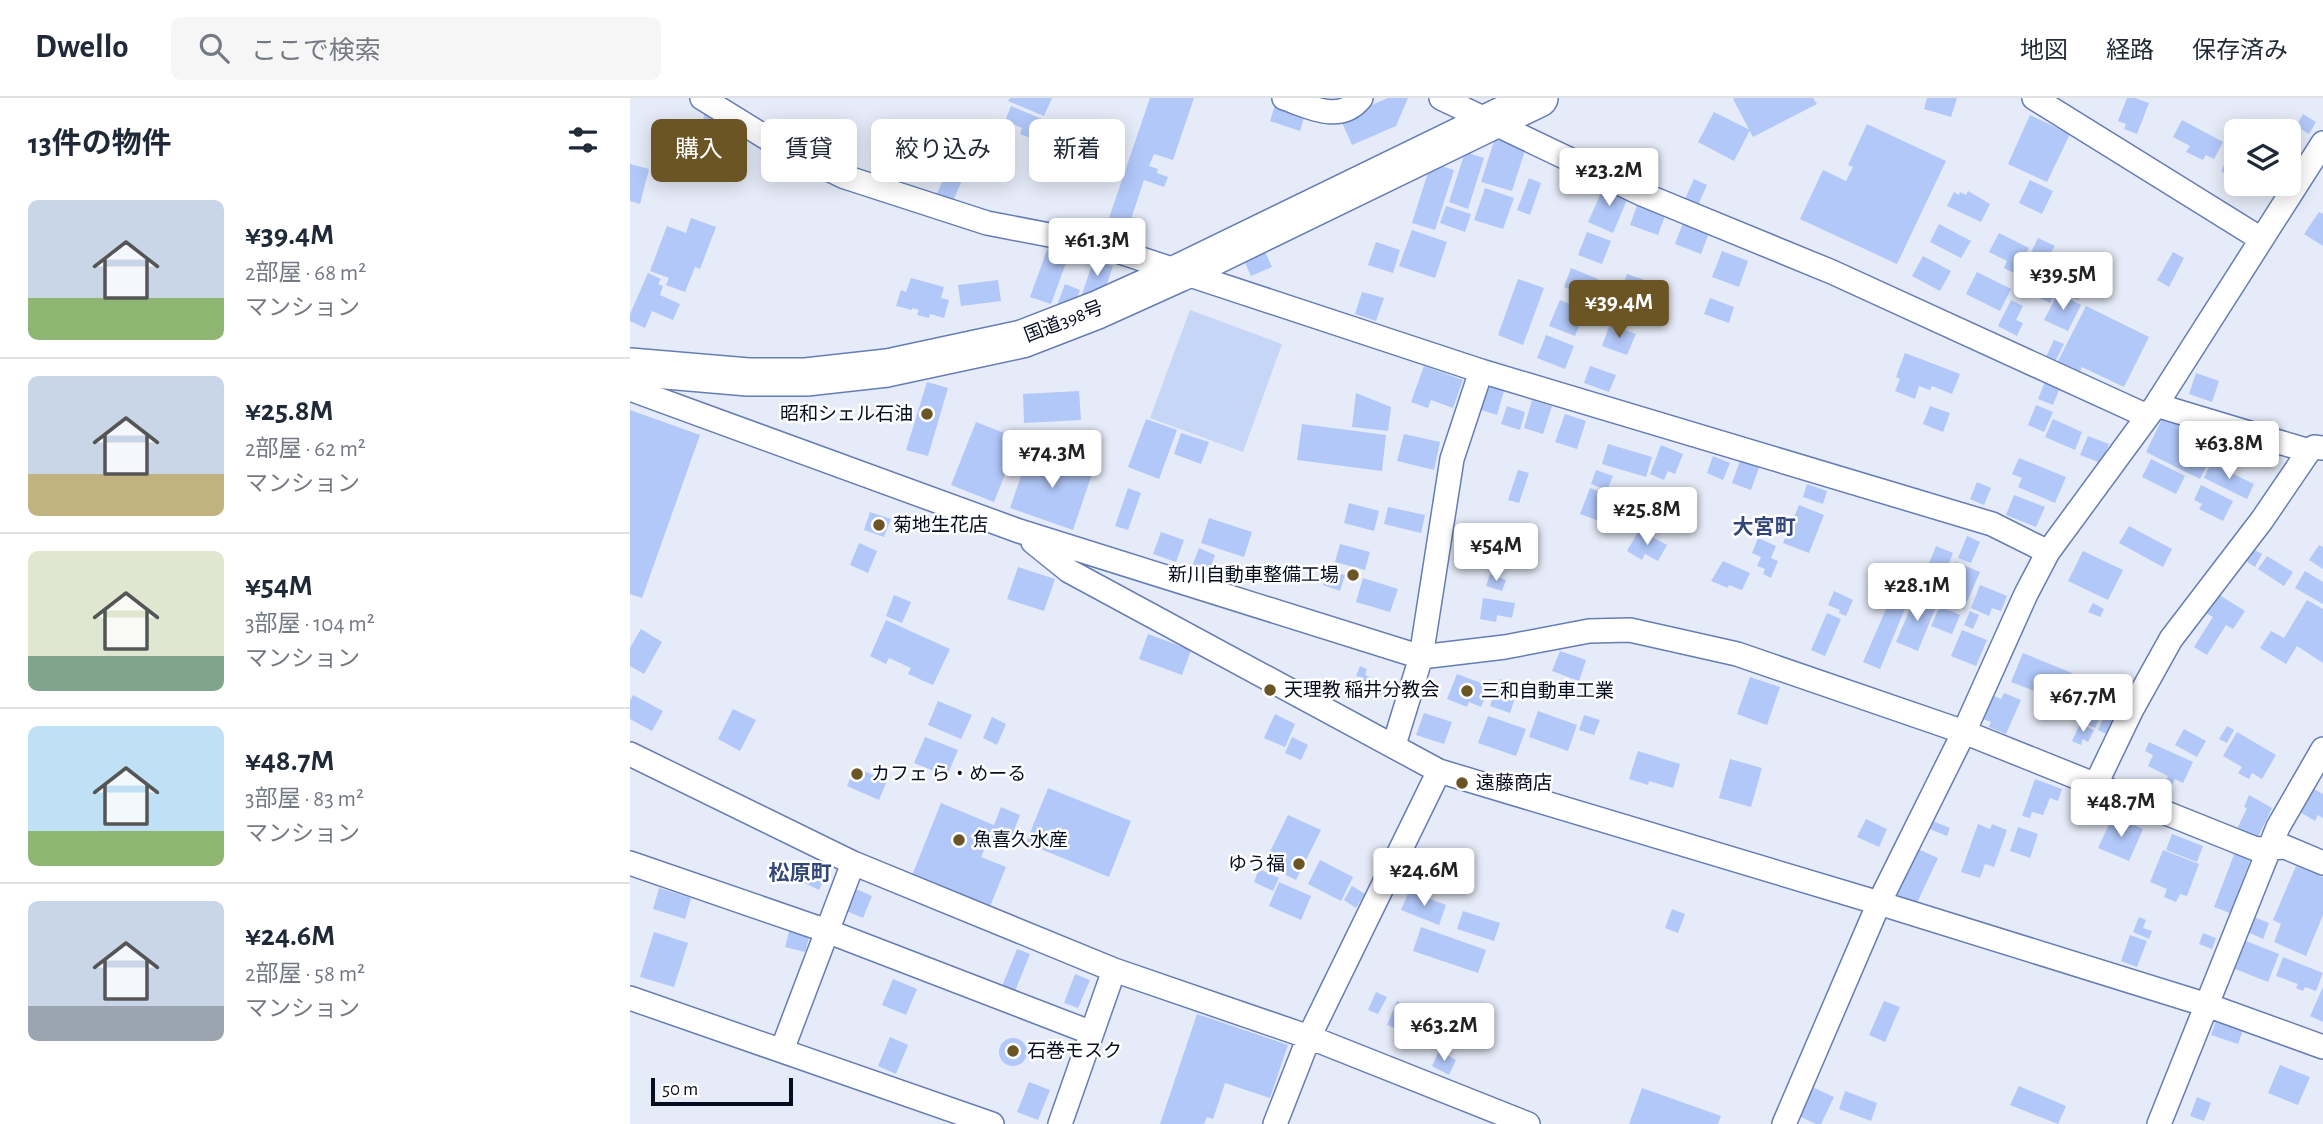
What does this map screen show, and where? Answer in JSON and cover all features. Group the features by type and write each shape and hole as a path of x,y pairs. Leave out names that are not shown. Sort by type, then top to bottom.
{"highway":[{"name":"国道398号","path":"630,367 748,377 806,377 887,368 1022,339 1097,310 1179,273 1539,98"}],"street":[{"path":"702,98 780,146 845,177 987,223 1096,244 1481,371 1992,524 2048,552"},
{"path":"1284,98 1329,113 1338,113 1355,105 1361,98"},
{"path":"1441,98 1642,194 1832,272 2152,411 2316,449 2171,639 2131,711 2095,786"},
{"path":"2034,98 2261,239"},
{"path":"1784,1124 1879,903 1964,732 2026,594 2048,552 2152,411 2323,143"},
{"path":"1394,745 1421,657 1452,459 1481,371"},
{"path":"630,389 1019,531 1421,657 1505,647 1590,631 1630,630 1737,654 1964,732 2256,849 2285,847 2323,863"},
{"path":"1019,531 1069,571 1439,771 2207,1005 2323,1047"},
{"path":"2159,1124 2278,827 2323,749"},
{"path":"630,754 853,863 1114,970 1309,1037 1528,1124"},
{"path":"1275,1124 1309,1037 1439,771"},
{"path":"630,863 827,931 1092,1033"},
{"path":"782,1050 853,863"},
{"path":"1060,1124 1114,970"},
{"path":"630,998 992,1124"}],"shaded area":[{"path":"1190,310 1282,344 1243,452 1150,418"}],"building":[{"path":"1010,98 1052,98 1044,116 1008,101"},
{"path":"1150,98 1194,98 1173,160 1154,154 1149,166 1168,177 1164,187 1144,180 1130,222 1122,229 1116,229 1109,221 1121,182 1125,182 1125,171"},
{"path":"1388,98 1408,98 1396,126 1352,145 1340,118"},
{"path":"1813,98 1817,104 1753,137 1733,99"},
{"path":"1927,98 1957,98 1951,117 1924,109"},
{"path":"2127,98 2149,103 2137,134 2124,129 2126,124 2118,121"},
{"path":"1276,102 1306,111 1300,131 1270,121"},
{"path":"1011,106 1042,119 1029,119 1029,137 1020,134 1022,128 1015,125 1015,119 1006,119"},
{"path":"706,111 724,118 724,119 703,119"},
{"path":"1714,112 1750,130 1734,161 1698,142"},
{"path":"2303,114 2316,122 2309,134 2301,129 2300,119"},
{"path":"2030,115 2070,134 2047,182 2008,164"},
{"path":"2182,120 2223,142 2214,159 2206,155 2203,160 2186,152 2190,146 2173,137"},
{"path":"1867,124 1946,161 1897,264 1800,219 1823,170 1846,181 1853,167 1848,165"},
{"path":"1496,135 1527,144 1512,191 1481,182"},
{"path":"1465,152 1484,158 1468,209 1449,202"},
{"path":"1431,163 1454,170 1435,230 1412,223"},
{"path":"630,164 649,169 640,204 630,201"},
{"path":"1529,178 1541,183 1530,215 1517,210"},
{"path":"1694,179 1707,185 1698,205 1685,199"},
{"path":"2030,180 2053,191 2042,214 2019,203"},
{"path":"942,182 961,182 953,201 937,194"},
{"path":"1606,182 1630,193 1613,233 1588,222"},
{"path":"1485,188 1514,198 1503,229 1474,220"},
{"path":"1968,191 1990,204 1981,222 1947,206 1954,192 1966,195"},
{"path":"1639,200 1667,210 1658,235 1630,225"},
{"path":"1446,206 1471,214 1465,232 1440,223"},
{"path":"2319,212 2323,214 2323,246 2304,234"},
{"path":"691,218 716,227 700,269 695,267 685,292 666,285 669,278 650,271 667,226 686,233"},
{"path":"1684,220 1710,230 1701,254 1675,244"},
{"path":"1939,224 1971,241 1961,258 1930,242"},
{"path":"1412,230 1447,242 1435,278 1399,266"},
{"path":"1587,232 1611,241 1602,264 1578,255"},
{"path":"1999,233 2029,248 2016,274 2004,268 2007,261 1989,252"},
{"path":"2038,238 2055,246 2050,254 2069,264 2050,303 2015,286"},
{"path":"1050,242 1071,249 1051,304 1030,297"},
{"path":"1376,242 1400,250 1393,273 1368,265"},
{"path":"1262,245 1272,267 1251,276 1241,254"},
{"path":"1722,251 1748,261 1739,287 1712,277"},
{"path":"2173,252 2184,258 2169,287 2157,280"},
{"path":"1923,256 1951,271 1940,291 1912,276"},
{"path":"1094,259 1113,266 1105,290 1081,297"},
{"path":"2071,265 2090,274 2078,300 2059,291"},
{"path":"1571,268 1598,279 1590,298 1564,287"},
{"path":"1977,272 2011,289 2000,311 1966,294"},
{"path":"648,273 661,279 658,284 663,286 660,295 680,304 673,320 652,311 645,328 630,321 630,314"},
{"path":"1627,274 1653,283 1647,299 1621,290"},
{"path":"911,278 944,287 941,298 949,300 944,318 930,314 929,318 917,315 919,310 896,306 901,290 906,292"},
{"path":"1518,279 1544,288 1523,345 1498,335"},
{"path":"998,280 1001,301 961,306 958,285"},
{"path":"1065,284 1080,290 1074,306 1054,313"},
{"path":"1362,292 1384,298 1376,321 1355,314"},
{"path":"2058,293 2081,305 2068,331 2044,320"},
{"path":"1710,298 1734,307 1729,323 1704,314"},
{"path":"1560,300 1586,310 1575,336 1549,326"},
{"path":"2011,300 2023,306 2016,320 2023,323 2017,336 1998,326"},
{"path":"2086,306 2149,337 2124,387 2082,367 2078,376 2056,365"},
{"path":"1610,324 1636,334 1627,355 1602,346"},
{"path":"1546,335 1574,346 1565,369 1537,358"},
{"path":"2054,340 2064,344 2054,364 2045,359"},
{"path":"1905,353 1960,374 1952,394 1932,386 1930,390 1919,386 1915,399 1895,391 1900,379 1896,377"},
{"path":"1424,366 1463,380 1453,408 1431,400 1428,408 1411,402"},
{"path":"1590,366 1616,375 1609,392 1584,383"},
{"path":"2196,373 2219,381 2212,402 2189,394"},
{"path":"2046,379 2061,385 2053,405 2038,399"},
{"path":"927,382 948,388 928,456 906,450"},
{"path":"1482,384 1504,391 1497,415 1475,408"},
{"path":"1079,391 1081,420 1024,423 1023,394"},
{"path":"1356,393 1391,407 1388,431 1352,427"},
{"path":"1532,400 1552,406 1543,434 1524,428"},
{"path":"2036,405 2053,412 2044,432 2028,425"},
{"path":"1507,406 1525,412 1520,430 1501,424"},
{"path":"1930,406 1950,413 1943,432 1923,424"},
{"path":"630,410 700,435 642,598 630,594"},
{"path":"2165,413 2219,440 2200,479 2146,452"},
{"path":"1565,414 1586,421 1577,449 1555,442"},
{"path":"1146,419 1177,430 1159,479 1128,467"},
{"path":"2053,419 2082,432 2075,450 2045,437"},
{"path":"976,422 1019,439 994,502 951,485"},
{"path":"1302,424 1386,435 1382,471 1297,460"},
{"path":"1181,433 1209,442 1201,464 1174,454"},
{"path":"1404,434 1440,442 1434,470 1397,461"},
{"path":"2088,436 2109,444 2101,463 2080,455"},
{"path":"1061,438 1101,452 1095,469 1055,455"},
{"path":"1608,444 1652,457 1646,477 1602,464"},
{"path":"1661,445 1683,454 1675,474 1668,471 1664,480 1650,474"},
{"path":"1030,450 1093,471 1073,530 1010,508"},
{"path":"1713,456 1730,463 1723,480 1707,473"},
{"path":"1741,458 1760,465 1751,490 1732,483"},
{"path":"2019,458 2066,477 2055,503 2018,487 2022,478 2012,474"},
{"path":"2151,459 2185,476 2176,494 2142,477"},
{"path":"2211,463 2254,484 2247,499 2204,478"},
{"path":"1518,470 1529,473 1519,503 1508,500"},
{"path":"1596,470 1613,476 1607,490 1591,484"},
{"path":"1977,482 1991,488 1984,505 1970,499"},
{"path":"1807,484 1827,491 1823,504 1803,497"},
{"path":"2201,485 2233,501 2223,521 2199,509 2202,504 2194,500"},
{"path":"1128,488 1141,493 1128,530 1115,526"},
{"path":"1590,488 1625,502 1616,527 1580,514"},
{"path":"1635,493 1666,505 1658,525 1627,513"},
{"path":"2014,495 2045,507 2036,527 2006,515"},
{"path":"1349,503 1379,511 1374,531 1344,523"},
{"path":"1799,505 1824,515 1809,553 1783,543"},
{"path":"1388,507 1425,515 1421,533 1384,524"},
{"path":"870,512 891,519 884,537 864,530"},
{"path":"1209,518 1252,532 1244,557 1201,543"},
{"path":"2129,526 2172,549 2163,567 2119,543"},
{"path":"1161,532 1184,540 1176,562 1153,554"},
{"path":"1638,532 1667,545 1658,561 1645,554 1642,560 1627,551"},
{"path":"1504,533 1520,540 1515,553 1499,546"},
{"path":"1967,536 1980,542 1971,563 1958,558"},
{"path":"1758,538 1776,546 1771,558 1778,561 1771,578 1763,574 1765,569 1757,566 1761,557 1752,553"},
{"path":"859,543 877,551 868,573 850,565"},
{"path":"1340,544 1370,552 1365,570 1335,562"},
{"path":"2319,545 2323,547 2323,569 2309,560"},
{"path":"1936,546 1953,553 1940,585 1923,578"},
{"path":"1199,548 1215,555 1208,575 1191,569"},
{"path":"2251,548 2262,554 2255,567 2244,560"},
{"path":"2083,551 2123,570 2108,600 2068,581"},
{"path":"2267,556 2293,572 2284,586 2258,569"},
{"path":"1723,561 1750,573 1742,590 1711,581"},
{"path":"1956,562 1980,572 1964,609 1940,599"},
{"path":"1018,567 1055,579 1044,611 1007,599"},
{"path":"1328,570 1345,575 1340,591 1323,585"},
{"path":"2305,571 2323,582 2323,604 2295,588"},
{"path":"1490,574 1506,580 1502,591 1486,586"},
{"path":"1363,578 1398,589 1390,612 1356,602"},
{"path":"1980,585 2007,596 2001,611 1992,608 1989,616 1971,608"},
{"path":"1834,591 1853,600 1846,616 1828,605"},
{"path":"2216,593 2245,611 2233,629 2226,625 2207,655 2194,647 2213,617 2204,612"},
{"path":"894,595 911,602 902,623 886,616"},
{"path":"1916,595 1937,604 1918,651 1896,642"},
{"path":"1483,598 1515,603 1512,618 1497,615 1496,622 1480,619"},
{"path":"1890,600 1906,606 1880,669 1863,662"},
{"path":"2307,600 2323,609 2323,663 2297,646 2286,664 2260,648 2271,631 2284,638"},
{"path":"2093,603 2104,609 2100,617 2088,612"},
{"path":"1940,606 1960,615 1952,634 1931,626"},
{"path":"1970,611 1979,615 1973,629 1964,625"},
{"path":"1827,613 1841,619 1825,656 1811,650"},
{"path":"886,620 950,649 933,685 908,674 911,668 889,658 886,664 870,656"},
{"path":"641,629 662,642 644,674 630,666 630,648"},
{"path":"1962,630 1987,640 1976,666 1951,656"},
{"path":"1148,634 1191,650 1182,675 1139,659"},
{"path":"1560,651 1586,660 1579,681 1552,671"},
{"path":"2023,653 2072,673 2061,701 2011,682"},
{"path":"1360,666 1367,669 1365,675 1388,684 1383,696 1360,687 1364,678 1356,676"},
{"path":"1457,674 1489,686 1481,707 1469,702 1467,707 1447,699"},
{"path":"1750,677 1780,687 1767,725 1737,714"},
{"path":"1500,679 1519,686 1510,713 1490,706"},
{"path":"2004,693 2021,700 2006,734 1989,727 1991,722 1983,719 1994,696 2001,699"},
{"path":"633,695 663,711 652,731 630,719 630,701"},
{"path":"2114,696 2127,702 2111,736 2098,730"},
{"path":"2090,697 2102,703 2095,728 2080,721"},
{"path":"938,701 972,715 961,739 928,725"},
{"path":"733,709 756,720 740,751 718,739"},
{"path":"1538,711 1577,725 1568,751 1529,737"},
{"path":"1424,713 1452,722 1444,744 1416,735"},
{"path":"1275,714 1295,724 1285,747 1264,738"},
{"path":"1584,715 1600,720 1594,735 1579,730"},
{"path":"1488,716 1526,729 1516,756 1478,743"},
{"path":"992,717 1006,724 997,745 983,738"},
{"path":"2080,724 2094,730 2088,742 2083,739 2081,745 2072,741"},
{"path":"2227,726 2234,730 2227,743 2219,739"},
{"path":"2184,729 2206,741 2197,757 2175,745"},
{"path":"2237,732 2276,755 2262,779 2252,773 2249,779 2238,773 2242,767 2223,756"},
{"path":"925,737 958,750 947,776 914,763"},
{"path":"1292,737 1308,745 1301,760 1285,753"},
{"path":"2149,742 2193,762 2183,783 2175,779 2172,785 2165,781 2168,776 2148,766 2153,755 2145,751"},
{"path":"1638,751 1680,764 1673,788 1629,779"},
{"path":"1730,759 1762,768 1751,807 1719,798"},
{"path":"855,767 887,781 879,800 847,786"},
{"path":"2035,779 2062,789 2058,801 2050,798 2043,815 2032,812 2030,818 2022,816"},
{"path":"1048,788 1131,821 1109,877 1026,843"},
{"path":"2314,789 2323,794 2323,818 2318,815 2315,821 2300,812"},
{"path":"2249,795 2272,808 2257,839 2237,829 2247,808 2244,807"},
{"path":"941,803 994,825 1001,807 1020,815 1007,848 988,841 981,857 1006,867 989,909 911,878"},
{"path":"1288,815 1321,830 1296,880 1264,864"},
{"path":"2113,816 2143,829 2129,861 2098,848"},
{"path":"1866,819 1887,829 1879,847 1857,837"},
{"path":"1933,821 1950,828 1947,836 1930,829"},
{"path":"1978,824 1990,829 1992,824 2007,830 1994,867 1985,864 1980,878 1961,872"},
{"path":"2018,827 2038,834 2030,858 2010,851"},
{"path":"2172,834 2203,846 2197,862 2166,850"},
{"path":"1918,849 1938,858 1916,905 1896,896"},
{"path":"2163,850 2199,864 2187,896 2180,894 2176,902 2164,897 2167,889 2150,882"},
{"path":"2235,852 2251,858 2230,913 2214,907"},
{"path":"1320,860 1353,877 1341,901 1308,884"},
{"path":"804,862 828,872 819,890 796,879"},
{"path":"2296,866 2323,877 2323,915 2306,956 2274,942 2281,924 2273,920"},
{"path":"1259,869 1279,878 1273,891 1254,882"},
{"path":"1279,882 1311,896 1301,920 1269,906"},
{"path":"1352,886 1365,894 1356,908 1344,900"},
{"path":"659,888 691,898 685,919 653,909"},
{"path":"854,888 872,896 863,918 844,910"},
{"path":"1409,891 1446,905 1439,925 1401,910"},
{"path":"1672,909 1685,914 1678,933 1665,928"},
{"path":"1463,911 1500,923 1494,941 1457,929"},
{"path":"2139,917 2146,920 2143,928 2152,931 2149,939 2133,932"},
{"path":"2254,917 2269,923 2263,939 2248,932"},
{"path":"1421,927 1486,950 1478,973 1413,951"},
{"path":"790,928 810,934 805,952 785,947"},
{"path":"654,932 688,943 674,987 640,977"},
{"path":"2203,933 2216,938 2212,949 2199,944"},
{"path":"2130,935 2147,941 2137,967 2121,961"},
{"path":"2246,941 2279,954 2268,982 2235,969"},
{"path":"1017,949 1030,954 1013,996 1000,991"},
{"path":"2283,957 2323,973 2316,991 2305,987 2303,991 2296,988 2298,984 2276,976"},
{"path":"1075,974 1090,980 1078,1008 1064,1003"},
{"path":"893,979 917,989 906,1015 882,1005"},
{"path":"2323,987 2323,1022 2310,1016"},
{"path":"1376,992 1387,997 1378,1014 1368,1010"},
{"path":"1397,1001 1438,1018 1428,1041 1387,1025"},
{"path":"1884,1001 1900,1007 1885,1042 1869,1035"},
{"path":"1197,1014 1288,1045 1270,1098 1225,1083 1213,1119 1207,1117 1204,1124 1160,1124"},
{"path":"2217,1018 2244,1027 2238,1044 2211,1035"},
{"path":"890,1037 908,1045 896,1074 878,1066"},
{"name":"石巻モスク","path":"1013,1038 1023,1042 1027,1052 1023,1062 1013,1066 1003,1062 999,1052 1003,1042"},
{"path":"1439,1051 1456,1060 1449,1075 1432,1066"},
{"path":"2280,1065 2310,1077 2298,1105 2268,1093"},
{"path":"1029,1082 1050,1090 1038,1120 1017,1112"},
{"path":"2019,1086 2066,1106 2058,1124 2010,1105"},
{"path":"1812,1087 1834,1097 1821,1124 1799,1116"},
{"path":"1642,1088 1721,1116 1718,1124 1629,1124"},
{"path":"1845,1091 1877,1103 1871,1121 1839,1109"},
{"path":"2197,1097 2211,1103 2204,1121 2190,1116"}],"place":[{"name":"昭和シェル石油","path":"927,414"},
{"name":"菊地生花店","path":"879,525"},
{"name":"新川自動車整備工場","path":"1353,575"},
{"name":"天理教 稲井分教会","path":"1270,690"},
{"name":"三和自動車工業","path":"1467,691"},
{"name":"カフェ ら・めーる","path":"857,774"},
{"name":"遠藤商店","path":"1462,783"},
{"name":"魚喜久水産","path":"959,840"},
{"name":"ゆう福","path":"1299,864"},
{"name":"石巻モスク","path":"1013,1051"}],"district":[{"name":"大宮町","path":"1764,527"},
{"name":"松原町","path":"800,873"}]}
